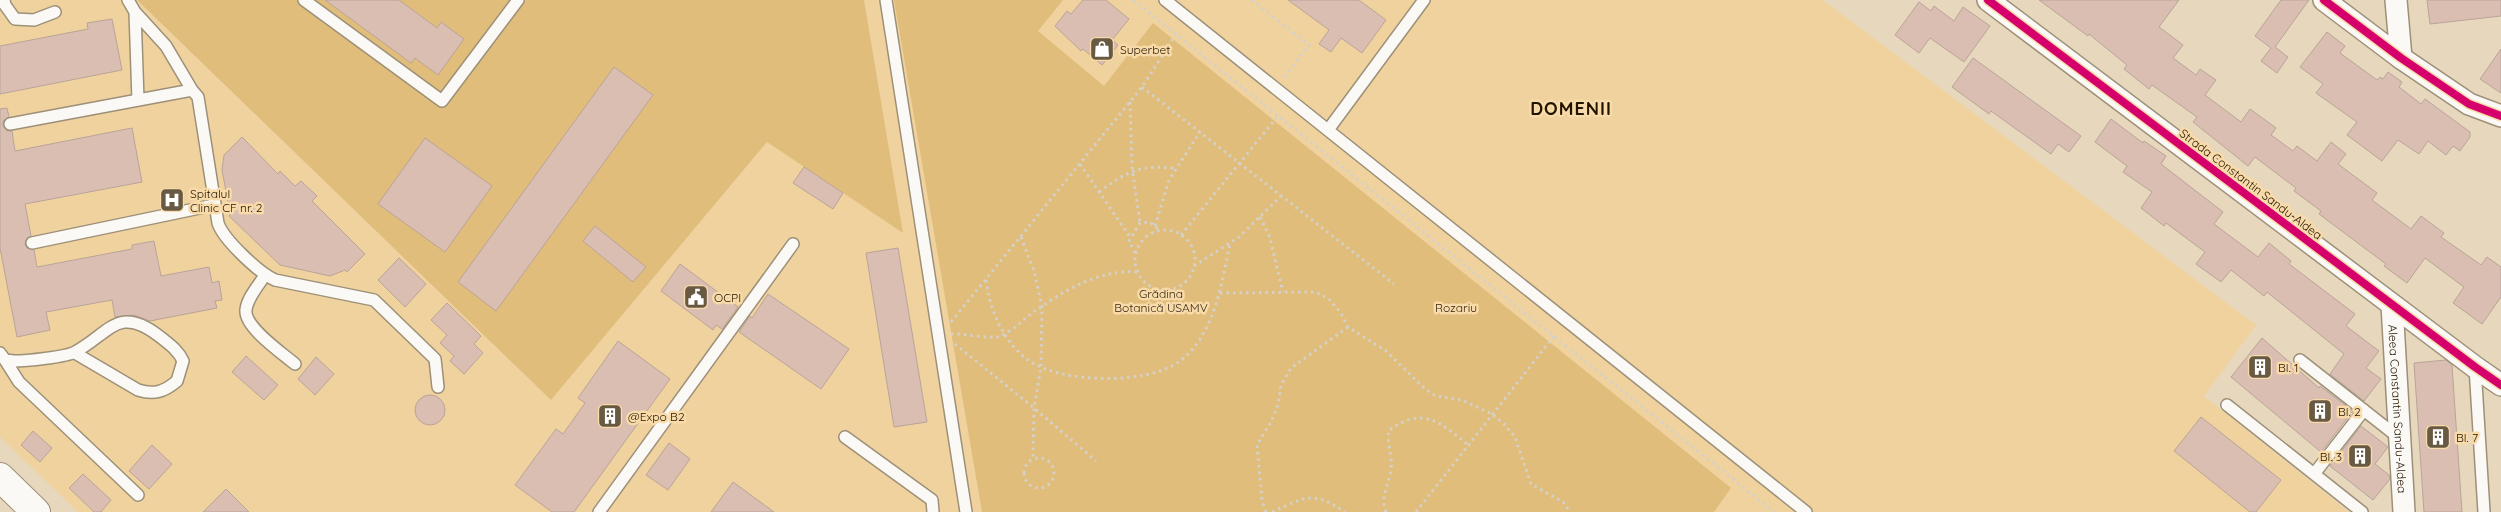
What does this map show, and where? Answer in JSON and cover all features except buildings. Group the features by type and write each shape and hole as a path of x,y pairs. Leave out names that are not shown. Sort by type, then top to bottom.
{"street":[{"name":"Strada Constantin Sandu-Aldea","path":"1988,0 2501,385"},
{"path":"2324,0 2401,58 2469,104 2501,116"},
{"path":"2396,0 2401,58"},
{"name":"Aleea Constantin Sandu-Aldea","path":"2392,305 2398,437 2404,512"},
{"path":"2,480 36,512"}],"lane":[{"path":"4,0 5,5 15,19 34,20 55,12"},
{"path":"128,0 135,12 166,46 198,97 214,205 222,233 265,275 275,280 374,300 435,359 438,387"},
{"path":"304,0 442,101 518,0"},
{"path":"886,0 966,512"},
{"path":"1165,0 1806,512"},
{"path":"1328,130 1424,0"},
{"path":"135,12 138,100"},
{"path":"10,124 192,90"},
{"path":"32,243 214,205"},
{"path":"599,512 793,244"},
{"path":"265,275 248,303 246,316 252,327 295,364"},
{"path":"2,357 23,361 74,353 110,327 130,322 150,329 175,348 183,361 177,381 164,391 148,393 138,390 74,353"},
{"path":"2,357 19,382 138,495"},
{"path":"2300,360 2398,437"},
{"path":"2475,367 2484,512"},
{"path":"2227,405 2362,512"},
{"path":"2314,474 2364,410"},
{"path":"846,437 932,500 933,512"}],"path":[{"path":"1133,0 1774,512"},
{"path":"1252,0 1309,45 1276,89"},
{"path":"947,328 1142,87 1186,17"},
{"path":"1142,87 1394,284"},
{"path":"1130,101 1132,170 1140,223 1130,237"},
{"path":"1181,235 1278,116"},
{"path":"1155,226 1165,190 1200,132"},
{"path":"1080,164 1130,237 1130,244 1136,254 1138,272 1150,286 1166,290 1183,285 1189,278 1194,266 1194,251 1189,242 1181,235 1172,231 1159,230 1145,238 1136,254"},
{"path":"1099,192 1132,170 1150,166 1176,169"},
{"path":"1194,266 1230,244 1281,196"},
{"path":"1260,217 1270,235 1282,292"},
{"path":"1140,223 1150,222 1159,230"},
{"path":"1021,236 1034,271 1042,306 1041,367 1034,408 1032,459 1026,465 1024,476 1030,485 1042,487 1052,480 1053,469 1046,460 1032,459"},
{"path":"986,280 990,305 1005,333 1024,357 1041,367 1068,376 1095,378 1136,377 1167,369 1180,360 1198,342 1220,293 1230,244"},
{"path":"945,335 960,333 999,337 1042,306 1082,283 1106,274 1124,271 1138,272"},
{"path":"1220,293 1315,292 1328,298 1342,313 1348,326 1386,351 1425,389 1436,396 1462,400 1492,414 1504,424 1515,437 1531,484 1563,502 1570,512"},
{"path":"1266,512 1262,501 1257,445 1271,422 1278,404 1280,385 1291,368 1348,326"},
{"path":"1416,512 1554,336"},
{"path":"953,343 1096,461"},
{"path":"1386,512 1382,495 1391,468 1387,440 1389,430 1404,420 1426,418 1439,421 1468,445"},
{"path":"1272,512 1314,496 1328,501 1345,512"}],"shaded area":[{"path":"0,0 137,0 551,400 767,142 902,232 864,0 1823,0 2256,325 2204,396 2349,512 78,512 0,437"}],"green space":[{"path":"137,0 864,0 903,233 767,142 551,400"},
{"name":"Grădina Botanică USAMV","path":"894,0 1063,0 1038,31 1104,86 1153,23 1731,488 1714,512 982,512"}],"cycle path":[{"path":"1988,0 2501,385"},
{"path":"2324,0 2401,58 2469,104 2501,116"}],"place":[{"name":"Superbet","path":"1102,49"},
{"name":"Spitalul Clinic CF nr. 2","path":"172,200"},
{"name":"OCPI","path":"696,297"},
{"name":"Bl. 1","path":"2260,367"},
{"name":"Bl. 2","path":"2320,411"},
{"name":"@Expo B2","path":"610,416"},
{"name":"Bl. 7","path":"2438,437"},
{"name":"Bl. 3","path":"2360,456"}],"district":[{"name":"DOMENII","path":"1571,108"}],"park label":[{"name":"Rozariu","path":"1456,307"}]}
